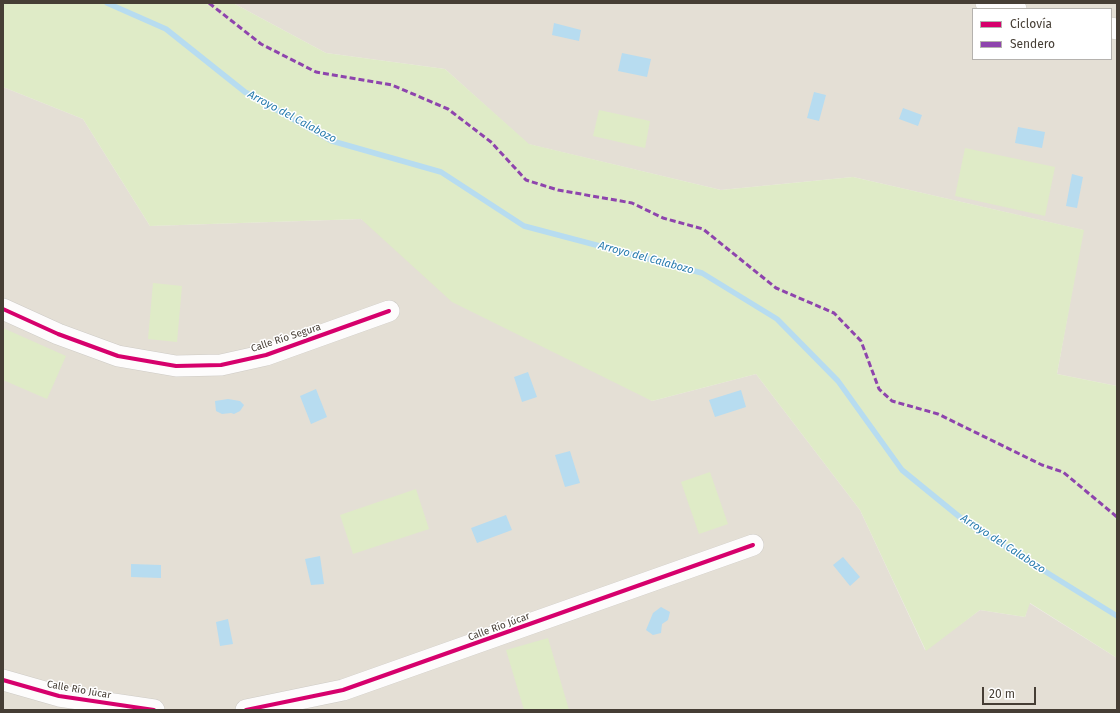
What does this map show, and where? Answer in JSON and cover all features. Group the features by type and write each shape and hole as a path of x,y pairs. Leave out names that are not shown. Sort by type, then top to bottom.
{"street":[{"path":"986,3 1011,8"},
{"name":"Calle Río Segura","path":"3,309 58,334 118,356 176,366 221,365 266,355 389,311"},
{"name":"Calle Río Júcar","path":"246,710 343,690 753,545"},
{"name":"Calle Río Júcar","path":"3,680 59,696 154,710"}],"shaded area":[{"path":"233,3 1117,3 1117,386 1057,374 1083,230 853,177 721,190 528,144 445,69 326,53"},
{"path":"3,87 83,119 150,226 361,219 652,401 756,374 860,510 925,650 980,610 1025,617 1029,603 1117,658 1117,710 3,710"}],"green space":[{"path":"3,3 233,3 326,53 445,69 529,144 721,190 853,177 1084,230 1057,374 1117,386 1117,658 1030,603 1025,617 980,610 926,651 860,510 756,374 652,401 452,302 361,219 150,226 83,119 3,87"},
{"path":"599,110 650,121 645,148 593,136"},
{"path":"965,148 1055,167 1045,216 955,196"},
{"path":"153,283 182,286 177,342 148,339"},
{"path":"3,328 66,356 47,399 3,380"},
{"path":"710,472 728,524 699,534 681,482"},
{"path":"416,489 429,529 353,554 340,515"},
{"path":"548,638 569,710 524,710 506,650"}],"water":[{"path":"554,23 581,30 579,41 552,35"},
{"path":"622,53 651,59 647,77 618,71"},
{"path":"814,92 826,95 819,121 807,118"},
{"path":"903,108 922,115 918,126 899,119"},
{"path":"1018,127 1045,132 1042,148 1015,143"},
{"path":"1072,174 1083,177 1077,208 1066,206"},
{"path":"528,372 537,397 522,402 514,377"},
{"path":"316,389 327,417 311,424 300,396"},
{"path":"741,390 746,407 715,417 709,400"},
{"path":"228,399 240,401 244,405 240,411 234,414 222,414 216,411 215,401"},
{"path":"570,451 580,483 565,487 555,455"},
{"path":"506,515 512,530 477,543 471,528"},
{"path":"320,556 324,584 311,585 305,559"},
{"path":"843,557 860,577 850,586 833,565"},
{"path":"131,564 161,565 161,578 131,577"},
{"path":"661,607 670,612 668,620 662,624 661,633 653,635 646,630 653,613"},
{"path":"228,619 233,644 220,646 216,622"}],"waterway":[{"name":"Arroyo del Calabozo","path":"107,3 166,29 245,92 332,141 441,172 524,226 702,273 777,319 838,381 902,470 967,523 1117,616"}],"marked path":[{"path":"209,3 261,44 316,72 392,85 448,109 491,142 526,180 558,190 632,203 663,218 703,229 776,288 834,313 861,341 879,389 892,401 938,414 1042,465 1063,472 1117,517"}],"cycle path":[{"path":"3,309 58,334 118,356 176,366 221,365 266,355 389,311"},
{"path":"246,710 343,690 753,545"},
{"path":"3,680 59,696 154,710"}]}
